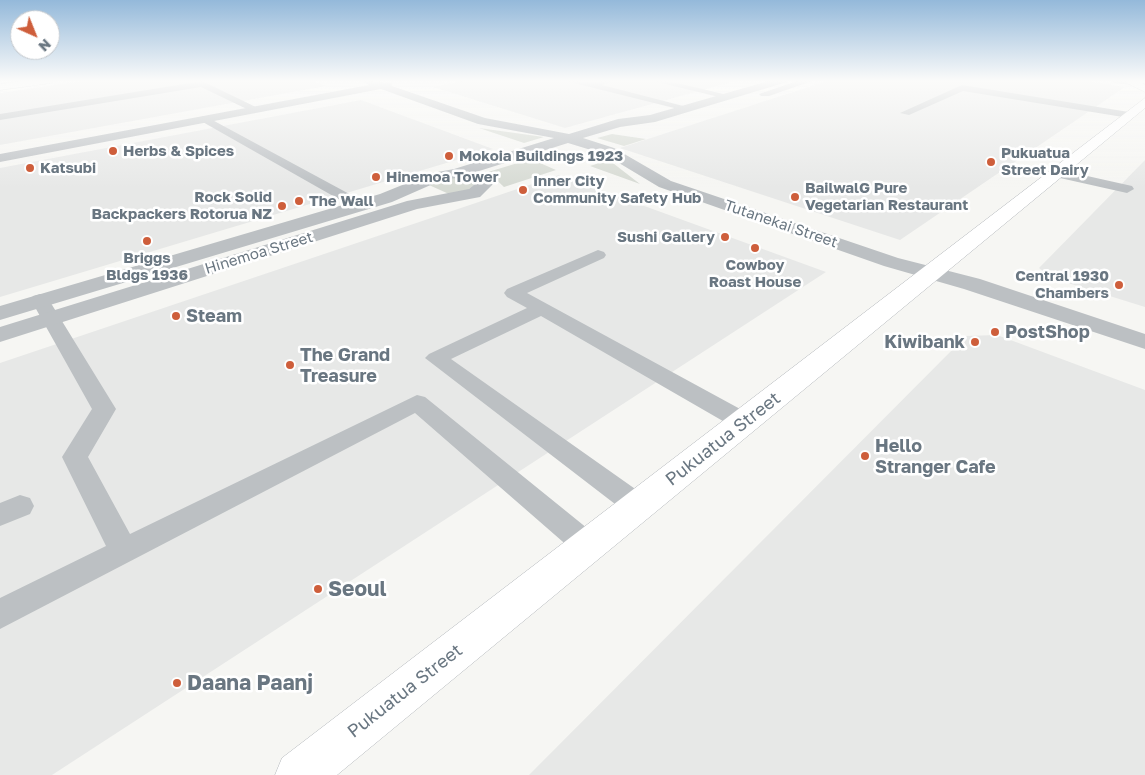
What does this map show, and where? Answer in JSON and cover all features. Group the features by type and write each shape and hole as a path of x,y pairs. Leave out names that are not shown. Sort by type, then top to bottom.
{"main road":[{"name":"Pukuatua Street","path":"299,775 932,273 1056,173 1120,116"}],"street":[{"path":"0,158 225,116"},
{"name":"Tutanekai Street","path":"468,116 482,121 571,139 609,151 665,184 891,262 972,284 1145,342"},
{"name":"Hinemoa Street","path":"0,335 46,309 308,221 361,206 402,192 438,176 456,173 615,126 618,123 660,116"},
{"path":"663,128 695,116"},
{"path":"615,126 624,131 636,133"},
{"name":"Hinemoa Street","path":"0,313 46,309 326,232 413,204 474,193 485,186 484,181 481,179 456,173"}],"lane":[{"path":"205,120 361,206"},
{"path":"1056,173 1127,189"},
{"path":"308,221 326,232"},
{"path":"598,255 513,293 744,422"},
{"path":"46,309 104,409 75,456 124,550"},
{"path":"541,309 436,358 638,506"},
{"path":"0,614 417,402 588,546"}],"shaded area":[{"path":"0,116 159,116 0,145"},
{"path":"275,116 405,116 493,149 0,297 0,168"},
{"path":"527,116 608,116 565,128"},
{"path":"718,116 1082,116 900,240 620,148"},
{"path":"479,128 544,137 524,143"},
{"path":"612,134 646,139 624,146 597,138"},
{"path":"531,159 556,170 504,187 488,172"},
{"path":"609,160 640,184 590,166"},
{"path":"1145,160 1145,307 1052,278 1039,268"},
{"path":"559,175 826,272 52,775 0,775 0,363"},
{"path":"457,177 474,181 475,184 468,190 449,194 429,185 437,180"},
{"path":"997,335 1145,390 1145,775 529,775 966,336"}],"place":[{"name":"Herbs & Spices","path":"113,151"},
{"name":"Mokoia Buildings 1923","path":"449,156"},
{"name":"Pukuatua Street Dairy","path":"991,162"},
{"name":"Katsubi","path":"30,168"},
{"name":"Hinemoa Tower","path":"376,177"},
{"name":"Inner City Community Safety Hub","path":"523,190"},
{"name":"BailwalG Pure Vegetarian Restaurant","path":"795,197"},
{"name":"The Wall","path":"299,201"},
{"name":"Rock Solid Backpackers Rotorua NZ","path":"282,206"},
{"name":"Sushi Gallery","path":"725,237"},
{"name":"Briggs Bldgs 1936","path":"147,241"},
{"name":"Cowboy Roast House","path":"755,248"},
{"name":"Central 1930 Chambers","path":"1119,285"},
{"name":"Steam","path":"176,316"},
{"name":"PostShop","path":"995,332"},
{"name":"Kiwibank","path":"975,342"},
{"name":"The Grand Treasure","path":"290,365"},
{"name":"Hello Stranger Cafe","path":"865,456"},
{"name":"Seoul","path":"318,589"},
{"name":"Daana Paanj","path":"177,683"}]}
